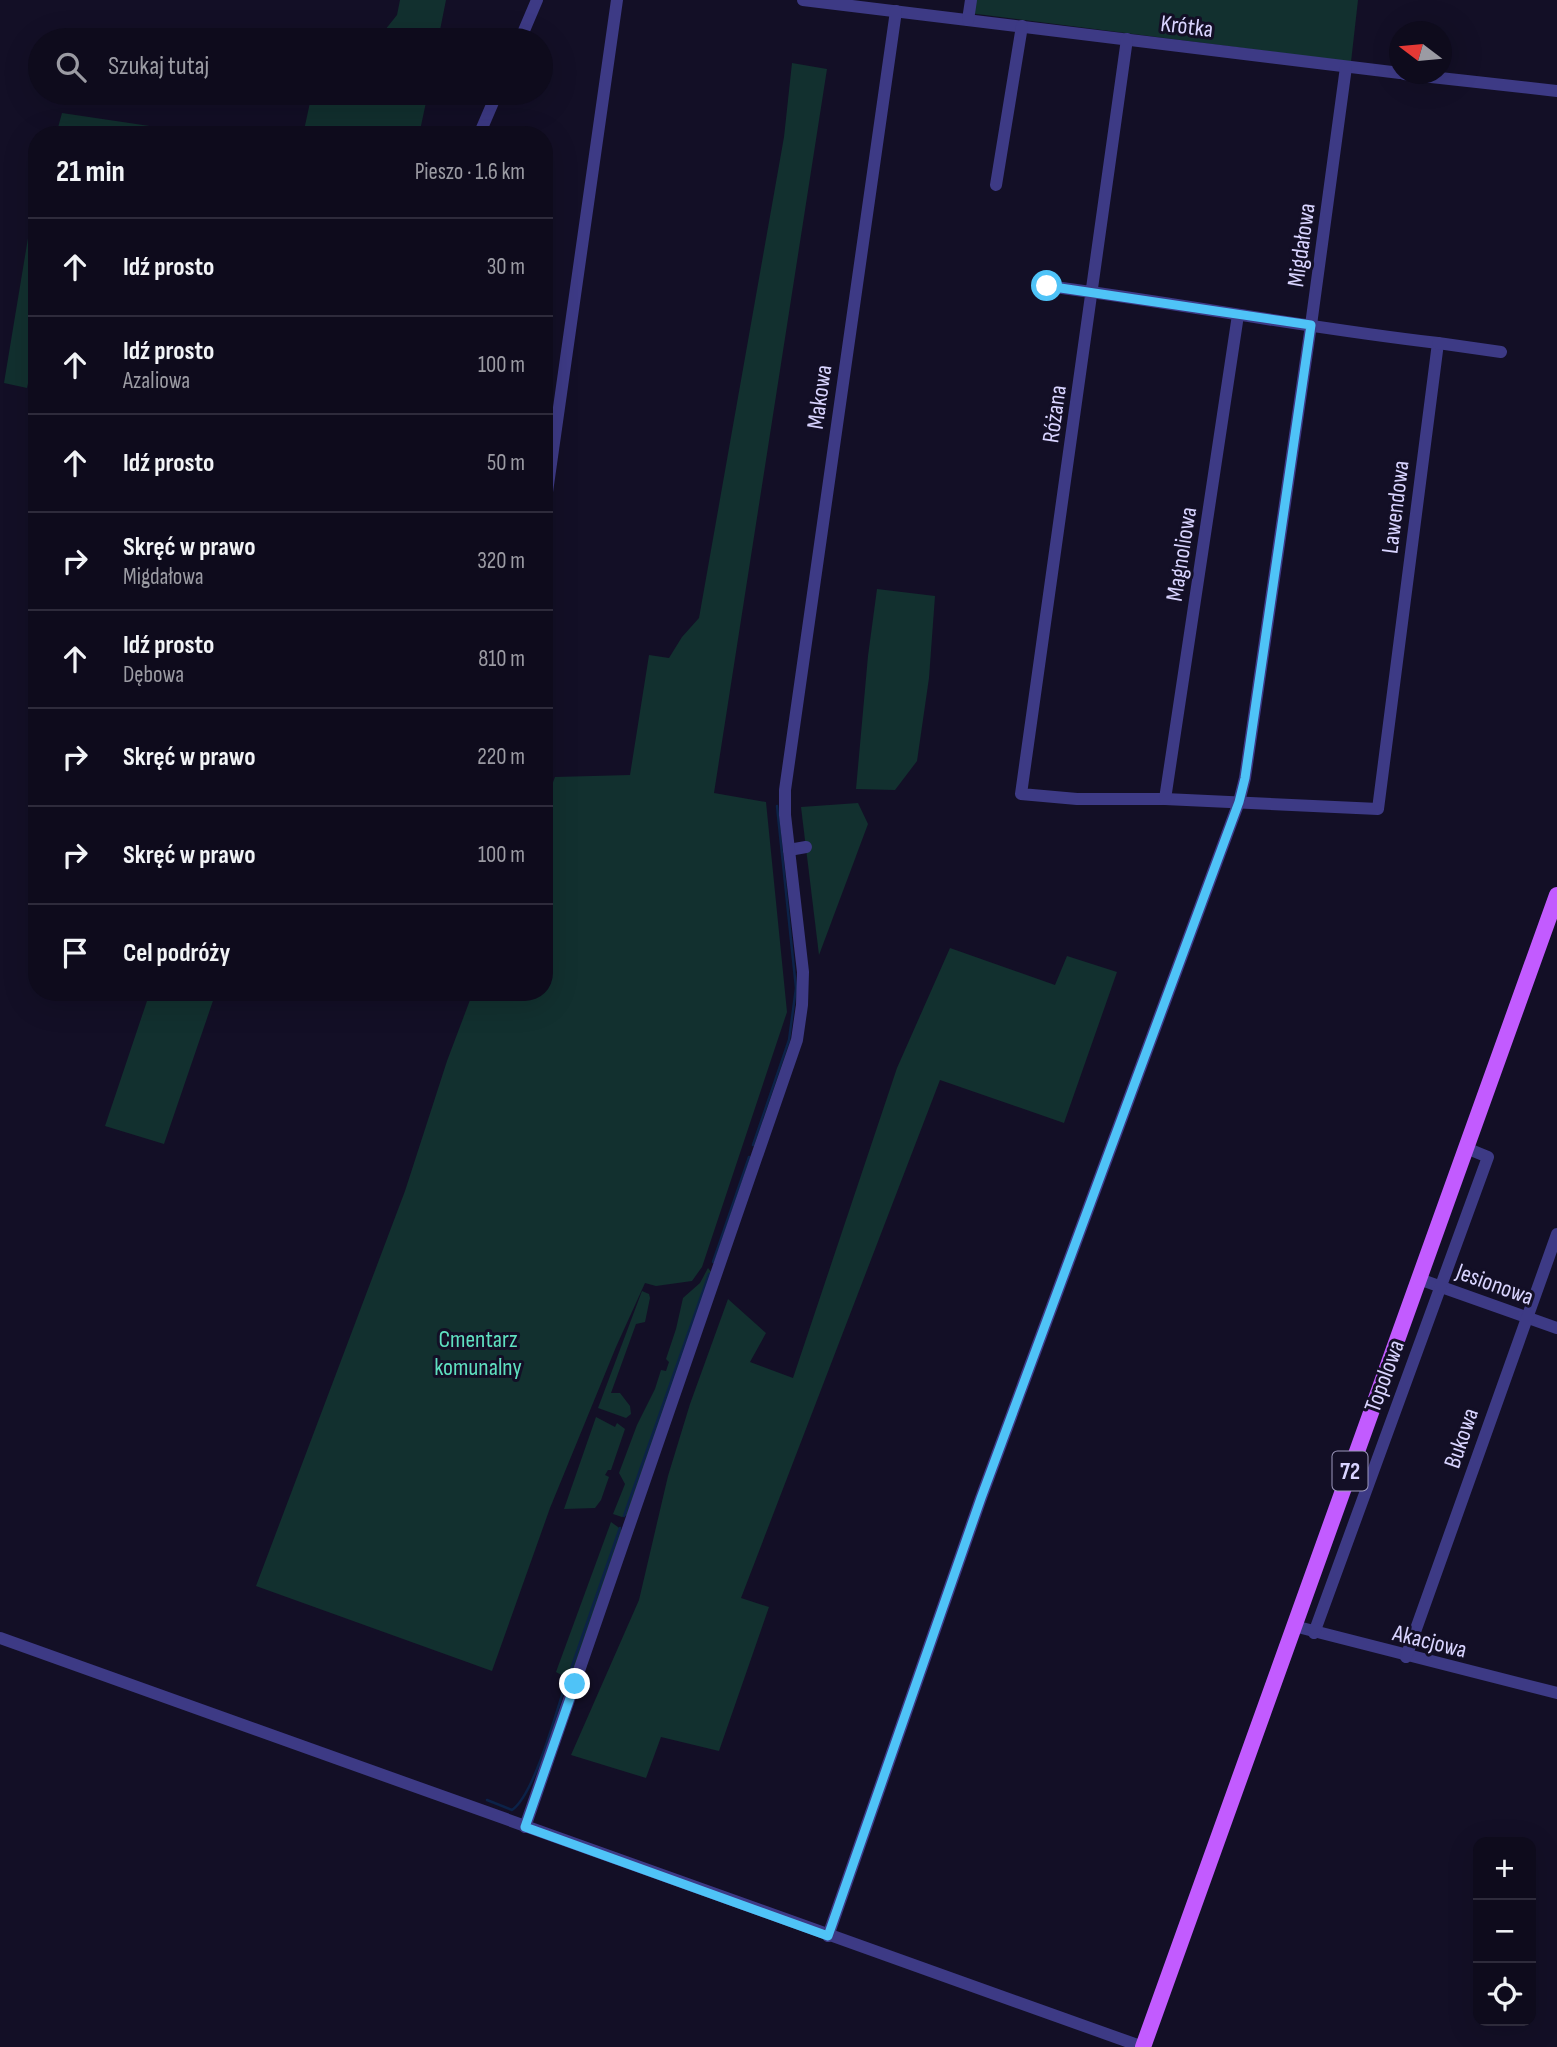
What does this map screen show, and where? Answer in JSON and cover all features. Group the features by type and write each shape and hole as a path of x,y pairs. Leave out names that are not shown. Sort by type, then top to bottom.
{"main road":[{"name":"72","path":"1143,2047 1557,895"}],"street":[{"path":"525,28 537,0"},
{"path":"553,450 617,0"},
{"name":"Krótka","path":"803,0 1389,72"},
{"path":"968,20 971,0"},
{"name":"Makowa","path":"525,1827 752,1152 797,1040 803,972 785,790 897,11"},
{"path":"996,185 1022,26"},
{"name":"Różana","path":"1127,39 1021,794 1077,799 1165,799"},
{"name":"Migdałowa","path":"828,1936 981,1498 1239,802 1245,778 1311,325 1346,67"},
{"name":"Krótka","path":"1452,79 1557,91"},
{"path":"483,126 492,105"},
{"path":"1047,286 1501,352"},
{"name":"Magnoliowa","path":"1165,799 1238,315"},
{"name":"Lawendowa","path":"1239,802 1378,809 1438,344"},
{"path":"1165,799 1239,802"},
{"path":"789,850 806,847"},
{"name":"Topolowa","path":"1314,1633 1488,1157 1466,1148"},
{"name":"Bukowa","path":"1406,1657 1557,1234"},
{"name":"Jesionowa","path":"1419,1279 1557,1328"},
{"name":"Akacjowa","path":"1294,1626 1406,1657 1557,1693"},
{"path":"0,1638 1143,2047"}],"green space":[{"path":"400,0 446,0 440,28 387,28 397,15"},
{"path":"971,0 1358,0 1351,62 969,13"},
{"name":"Cmentarz komunalny","path":"792,63 827,69 714,793 766,802 787,1012 702,1267 692,1281 656,1286 645,1283 550,1508 492,1671 256,1586 405,1191 470,1001 553,1001 555,777 630,775 649,655 669,658 682,637 699,618 784,137"},
{"path":"309,105 425,105 421,126 305,126"},
{"path":"62,113 149,126 58,126"},
{"path":"28,238 28,384 27,388 4,383"},
{"path":"877,589 935,596 929,678 917,761 895,790 856,789"},
{"path":"858,803 868,824 819,955 801,807"},
{"path":"950,948 1055,985 1067,956 1117,972 1064,1123 940,1080 741,1598 769,1607 719,1751 661,1737 646,1778 571,1755 639,1600 668,1476 690,1404 728,1299 766,1333 750,1362 793,1378 897,1068"},
{"path":"147,1001 213,1001 164,1144 105,1126"},
{"path":"708,1268 712,1273 628,1515 622,1517 613,1514 625,1484 619,1473 661,1370 666,1371 669,1362 666,1359 683,1298 700,1283"},
{"path":"642,1291 649,1294 650,1298 645,1322 636,1324 611,1393 620,1393 630,1406 631,1414 626,1418 598,1408"},
{"path":"596,1417 615,1427 617,1423 625,1429 611,1470 605,1475 609,1477 601,1500 595,1508 564,1509"},
{"path":"611,1522 622,1530 573,1677 569,1679 556,1672"}],"waterway":[{"path":"753,1145 789,1040 796,988 777,806"},
{"path":"713,1262 749,1157"},
{"path":"624,1516 709,1274"},
{"path":"569,1675 620,1528"},
{"path":"487,1800 512,1810 520,1802 536,1772 564,1689"}],"route":[{"path":"575,1684 525,1827 828,1936 981,1498 1239,802 1245,778 1311,325 1047,286"}]}
